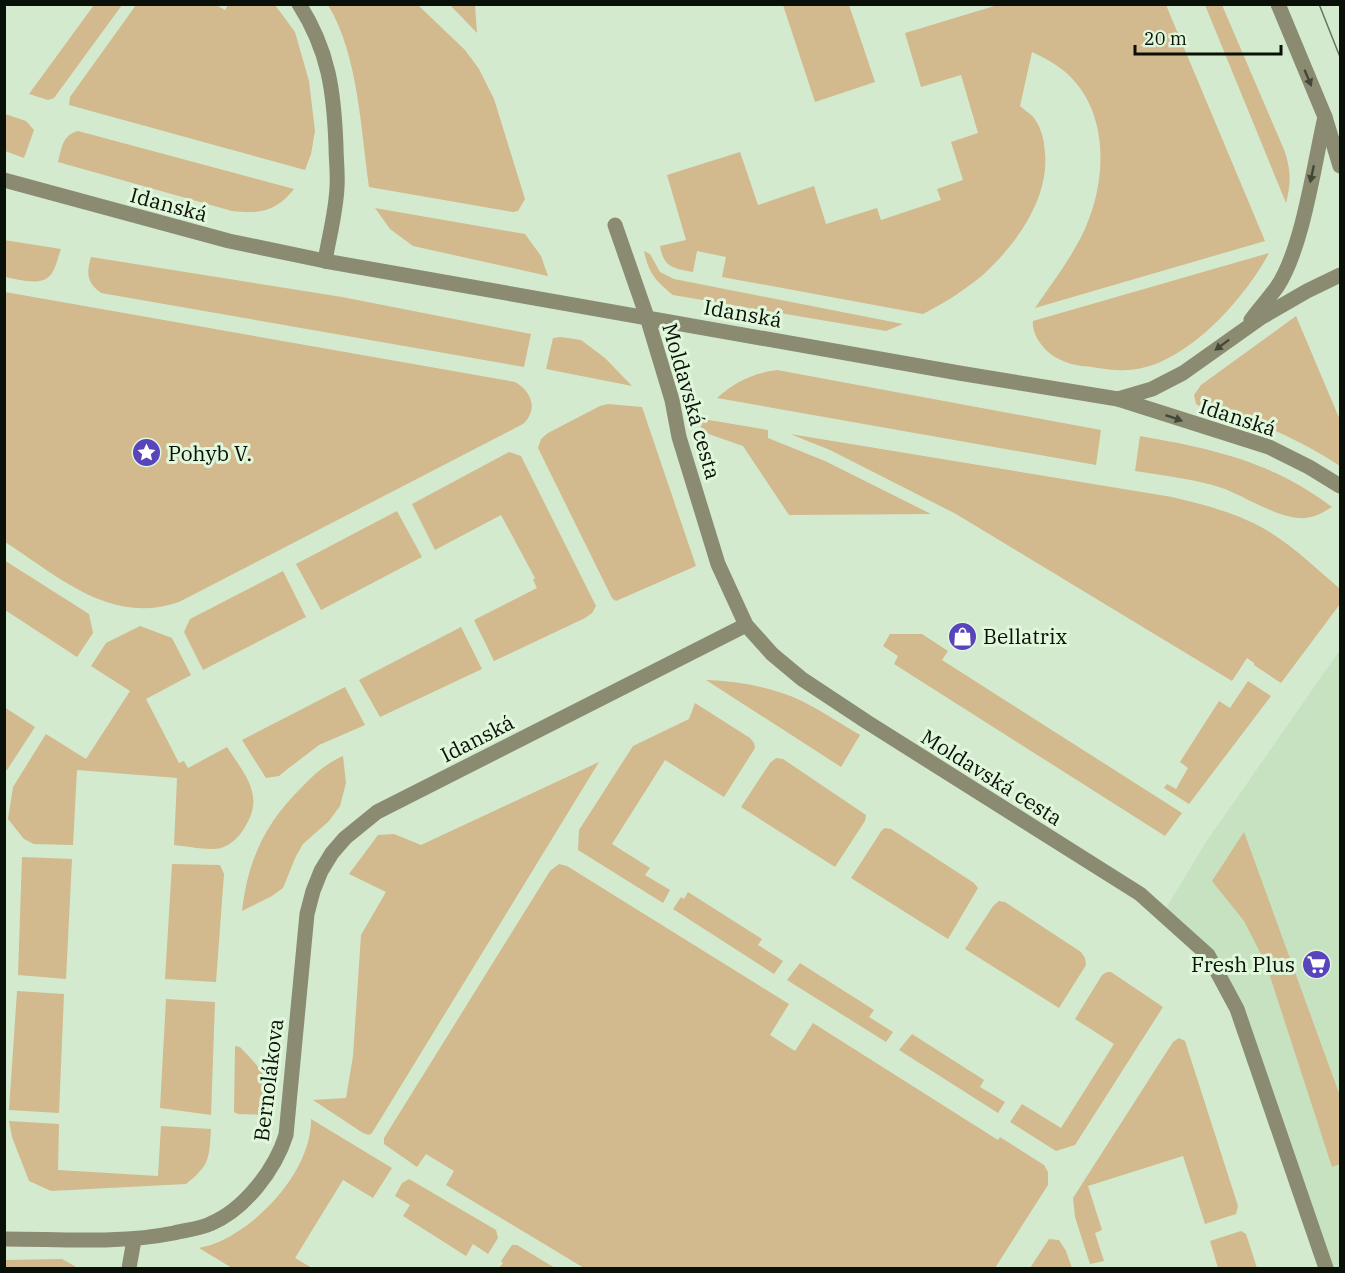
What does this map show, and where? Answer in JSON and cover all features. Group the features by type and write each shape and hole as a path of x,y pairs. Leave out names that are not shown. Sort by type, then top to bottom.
{"street":[{"path":"299,4 322,49 330,76 335,107 337,188 325,261"},
{"path":"1278,4 1325,117 1341,165"},
{"name":"Idanská","path":"1242,330 1278,286 1292,257 1325,117"},
{"name":"Idanská","path":"4,180 229,241 325,261 1118,399 1269,447 1310,467 1341,486"},
{"name":"Moldavská cesta","path":"615,225 647,317 672,400 679,437 718,564 746,626 772,654 802,679 1140,894 1208,955 1237,1009 1326,1269"},
{"name":"Idanská","path":"1118,399 1152,389 1183,373 1242,330 1298,296 1341,275"},
{"name":"Idanská","path":"332,854 345,838 378,812 746,626"},
{"name":"Bernolákova","path":"4,1239 134,1240 191,1229 219,1219 260,1184 280,1153 286,1135 308,914 321,871 332,854"},
{"path":"129,1269 134,1240"}],"shaded area":[{"path":"1001,4 1166,5 1265,241 1035,308 1070,257 1089,219 1100,174 1100,151 1091,107 1079,87 1060,67 1032,52 1020,106 1032,116 1041,130 1045,153 1042,187 1019,234 997,261 971,285 939,305 923,314 722,277 726,257 697,251 693,272 675,268 667,263 660,246 686,240 667,175 740,152 758,205 814,186 826,224 877,208 881,220 941,200 937,189 963,180 951,142 978,133 961,75 921,87 905,33"},
{"path":"94,5 122,5 54,98 48,100 29,94"},
{"path":"136,5 216,5 225,10 228,5 275,5 295,32 309,81 315,131 311,154 305,170 69,105 70,97"},
{"path":"328,5 418,5 465,50 479,69 494,99 525,199 518,211 369,187 352,69 346,46"},
{"path":"450,5 475,5 477,33 452,7"},
{"path":"783,5 849,5 875,82 815,102"},
{"path":"1205,5 1222,5 1285,152 1290,178 1286,203"},
{"path":"5,114 26,121 34,130 24,158 5,151"},
{"path":"78,131 294,189 281,203 266,210 232,211 58,162 66,139"},
{"path":"375,208 525,234 541,256 548,276 413,246 390,229"},
{"path":"4,240 61,249 52,273 48,278 37,281 5,277"},
{"path":"644,251 650,254 660,272 674,279 903,324 886,331 673,295 654,276"},
{"path":"1269,253 1247,288 1216,322 1199,338 1161,362 1142,368 1123,370 1072,364 1050,354 1037,339 1033,321"},
{"path":"91,257 342,297 531,334 524,367 101,293 90,281 88,268"},
{"path":"5,292 515,382 529,395 531,412 523,424 179,602 154,608 131,608 108,603 65,582 5,542"},
{"path":"1296,316 1340,420 1340,466 1276,431 1196,404 1194,395 1201,385"},
{"path":"553,338 581,340 605,358 632,386 546,369"},
{"path":"777,370 1101,430 1096,465 717,398 730,387 745,379"},
{"path":"608,404 642,407 696,566 616,601 612,598 538,448 541,439 548,433"},
{"path":"703,419 768,430 768,438 825,461 931,514 789,515 743,446 700,431"},
{"path":"790,434 1172,497 1221,510 1257,525 1296,551 1340,589 1340,604 1281,683 1247,658 1232,681 956,514 830,450"},
{"path":"1140,436 1192,446 1240,459 1287,478 1332,507 1312,517 1289,517 1225,489 1181,478 1135,471"},
{"path":"509,452 521,456 596,606 585,618 494,661 474,620 537,588 533,580 535,578 501,515 435,550 412,504"},
{"path":"397,511 422,557 321,610 296,564"},
{"path":"4,560 89,614 93,633 77,657 5,610"},
{"path":"283,571 306,617 203,670 184,632 190,619"},
{"path":"140,626 172,638 191,675 146,699 179,763 184,761 188,768 227,747 250,786 253,795 251,816 241,834 221,848 204,849 174,845 177,778 77,770 73,845 34,844 24,839 8,819 13,787 46,734 86,759 130,691 91,666 106,643"},
{"path":"461,627 482,669 380,717 359,680"},
{"path":"890,634 922,634 948,651 942,660 1182,813 1165,836 894,664 898,656 883,646"},
{"path":"1340,650 1340,1268 1326,1268 1237,1009 1208,955 1163,913 1206,842"},
{"path":"706,680 743,683 791,696 860,735 841,767"},
{"path":"1248,681 1271,696 1189,804 1164,788 1167,784 1176,789 1188,768 1180,762 1219,701 1230,708"},
{"path":"345,687 365,725 319,745 279,776 266,778 242,740"},
{"path":"695,703 750,738 755,748 724,797 665,760 612,844 650,868 645,875 670,890 663,903 578,850 579,830 633,746 689,719"},
{"path":"4,707 35,727 7,770 4,770"},
{"path":"343,756 346,783 340,806 329,821 303,844 283,888 242,911 254,859 268,829 278,814 311,778 326,765"},
{"path":"776,758 783,759 866,815 865,821 835,867 741,807 770,763"},
{"path":"599,762 372,1133 369,1135 363,1133 313,1100 346,1098 353,1056 361,935 386,892 349,874 378,835 394,834 421,845"},
{"path":"885,828 891,829 974,883 978,888 948,939 851,878"},
{"path":"1244,832 1340,1096 1340,1164 1332,1167 1266,964 1244,921 1212,881"},
{"path":"22,857 72,859 66,979 18,975"},
{"path":"172,864 220,865 224,874 216,982 165,979"},
{"path":"559,864 567,866 789,1004 770,1035 795,1051 813,1023 998,1140 1000,1137 1044,1165 1048,1172 1048,1185 995,1268 584,1268 446,1185 454,1171 426,1154 417,1167 384,1144 384,1138 550,871"},
{"path":"688,892 762,939 758,945 783,961 774,974 673,909 681,897 684,899"},
{"path":"999,901 1005,902 1081,952 1085,958 1086,965 1059,1008 965,949 993,906"},
{"path":"800,963 874,1010 869,1017 893,1032 886,1042 787,980"},
{"path":"1111,972 1163,1007 1075,1145 1056,1151 1010,1122 1022,1104 1061,1128 1114,1044 1075,1019 1102,975"},
{"path":"17,991 64,994 59,1113 9,1110"},
{"path":"166,999 215,1002 211,1115 160,1108"},
{"path":"912,1034 984,1080 980,1087 1005,1102 998,1113 899,1050"},
{"path":"1179,1038 1185,1041 1238,1206 1236,1214 1205,1224 1183,1156 1088,1186 1102,1230 1095,1233 1104,1261 1090,1264 1075,1217 1073,1198 1173,1042"},
{"path":"235,1046 240,1047 265,1077 270,1093 269,1115 234,1112"},
{"path":"311,1119 392,1168 373,1198 343,1180 295,1258 312,1268 232,1268 199,1248 219,1242 237,1232 269,1206 294,1173 303,1156 309,1137"},
{"path":"9,1121 59,1124 58,1170 158,1176 161,1126 211,1129 210,1148 207,1161 200,1172 186,1184 51,1191 29,1181 12,1137"},
{"path":"409,1179 496,1230 498,1238 488,1254 473,1244 466,1256 403,1216 410,1205 395,1196 402,1183"},
{"path":"1241,1231 1246,1234 1257,1268 1218,1268 1210,1241"},
{"path":"1049,1239 1059,1240 1072,1268 1030,1268"},
{"path":"512,1245 517,1245 555,1268 499,1268"},
{"path":"62,1259 78,1268 5,1268 5,1260"}],"tram line":[{"path":"1319,4 1340,57"}],"place":[{"name":"Pohyb V.","path":"147,453"},
{"name":"Bellatrix","path":"962,636"},
{"name":"Fresh Plus","path":"1316,964"}]}
